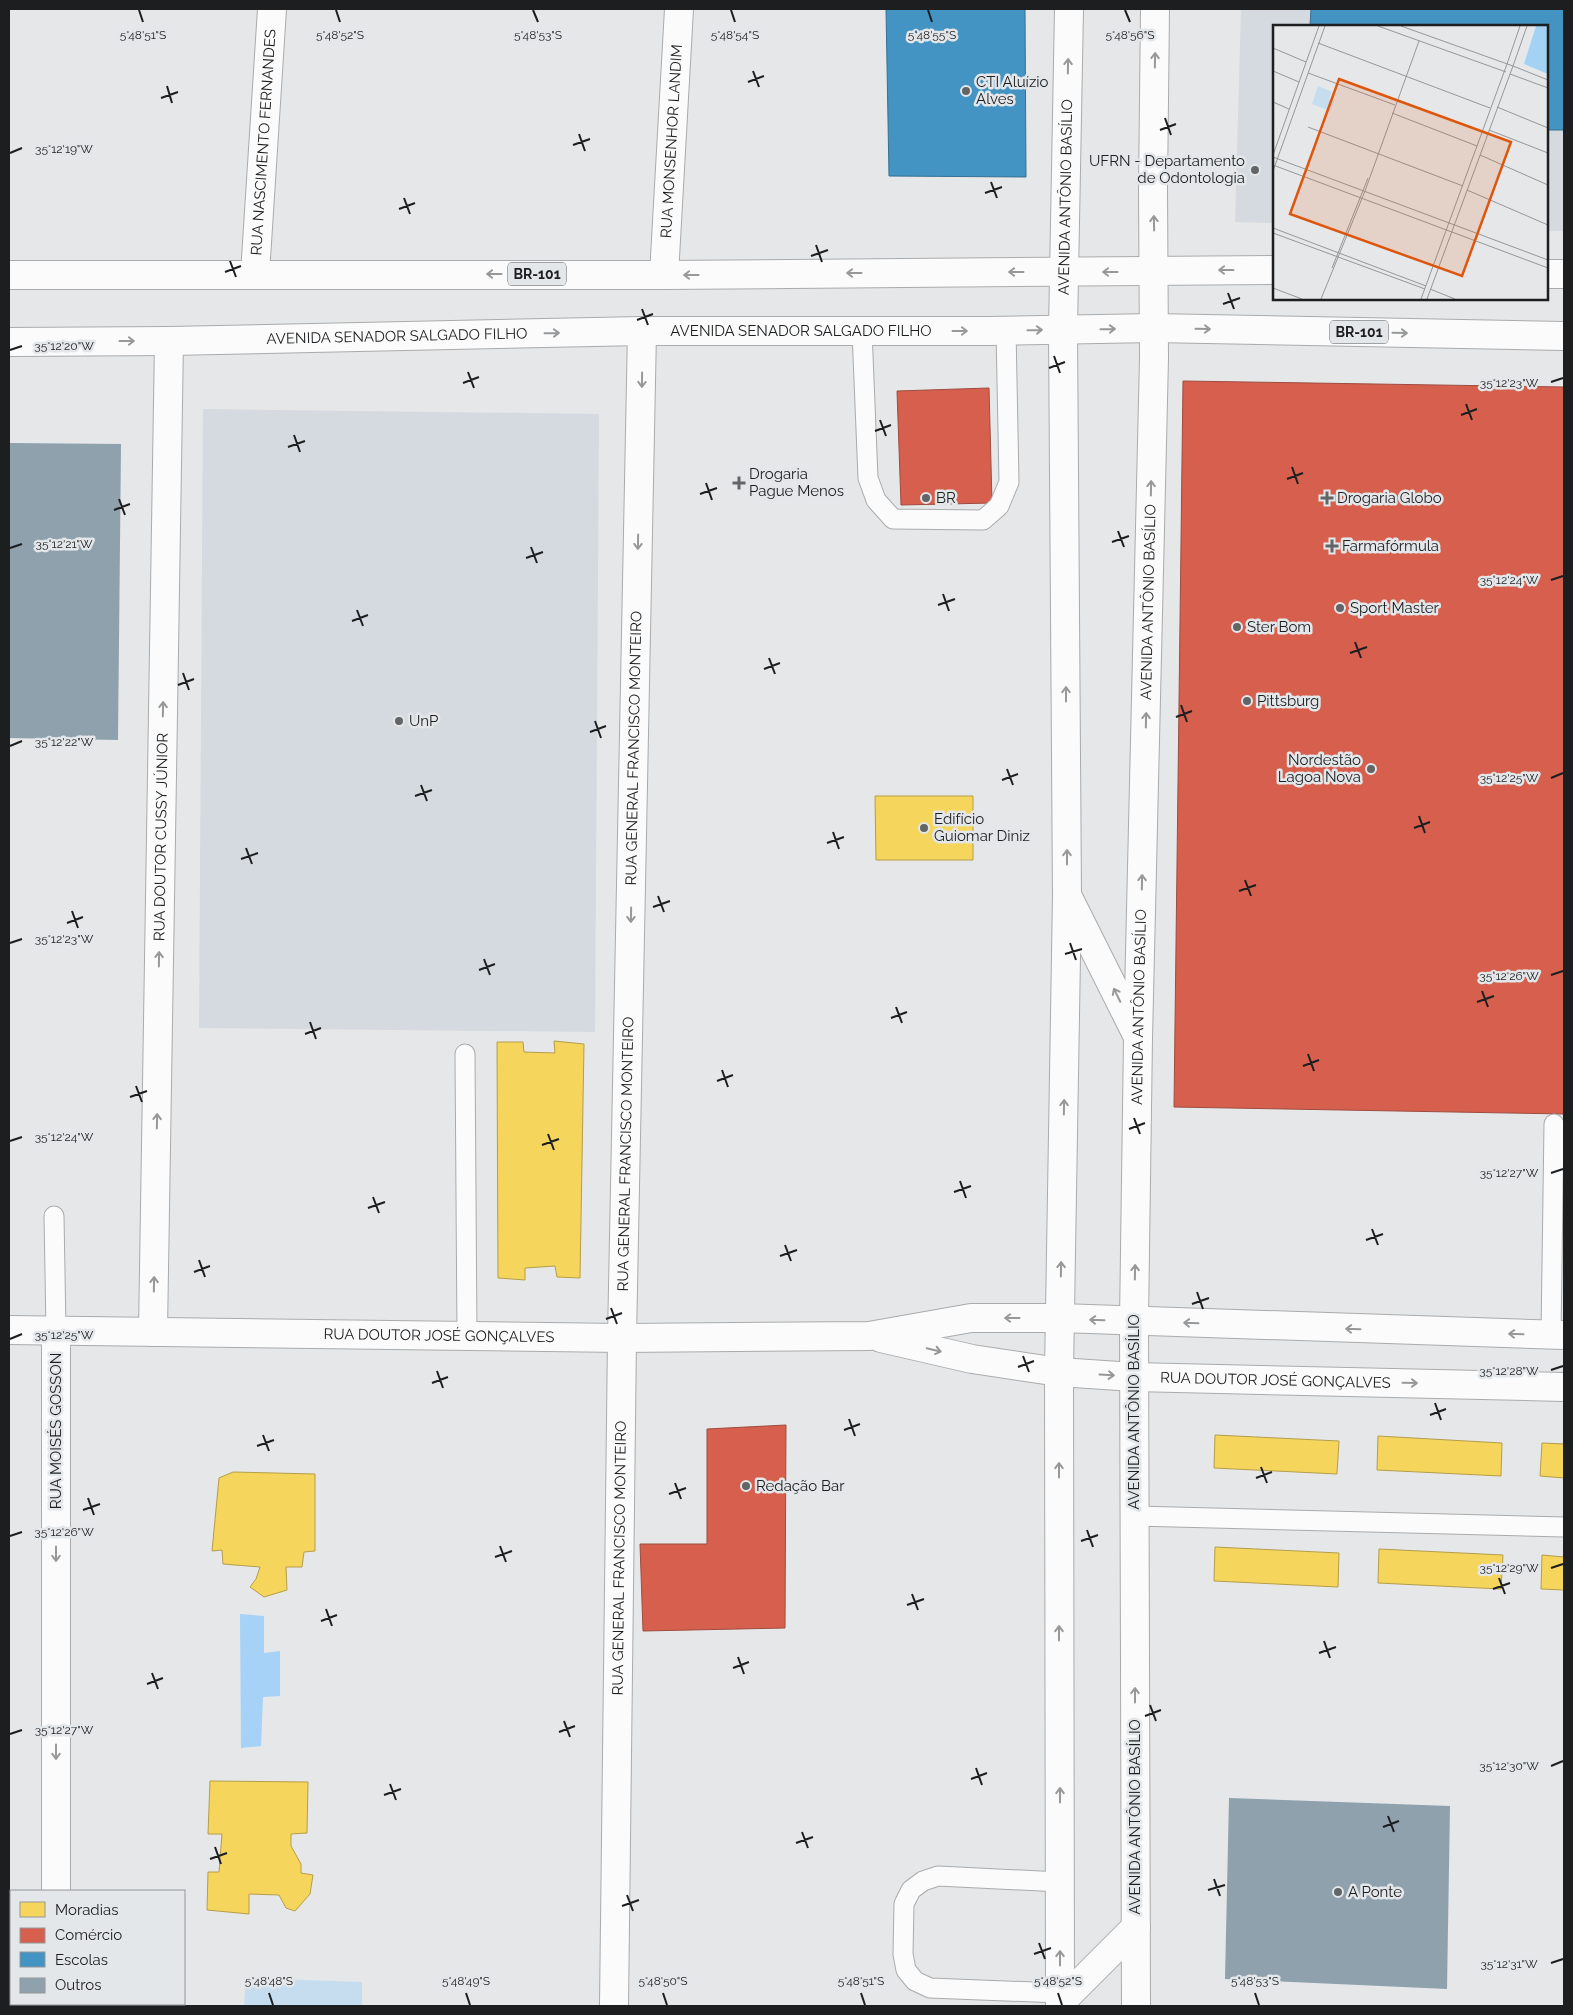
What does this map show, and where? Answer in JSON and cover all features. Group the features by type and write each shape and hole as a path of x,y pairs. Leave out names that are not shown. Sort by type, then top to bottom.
{"main road":[{"name":"RUA NASCIMENTO FERNANDES","path":"255,274 272,9"},
{"name":"RUA MONSENHOR LANDIM","path":"664,275 679,9"},
{"name":"AVENIDA ANTÔNIO BASÍLIO","path":"1060,2001 1059,1372 1067,896 1063,330 1069,9"},
{"name":"AVENIDA ANTÔNIO BASÍLIO","path":"1136,2006 1134,1321 1138,1038 1155,271 1153,189 1156,9"},
{"name":"BR-101","path":"9,275 664,275 1273,270"},
{"path":"1548,274 1564,274"},
{"name":"AVENIDA SENADOR SALGADO FILHO","path":"9,342 169,341 642,331 1154,328 1564,336"},
{"name":"RUA GENERAL FRANCISCO MONTEIRO","path":"614,2006 622,1338 642,331"},
{"name":"RUA DOUTOR CUSSY JÚNIOR","path":"153,1332 169,341"},
{"path":"1067,896 1138,1038"},
{"name":"RUA DOUTOR JOSÉ GONÇALVES","path":"9,1330 622,1338 869,1336 971,1318 1060,1318 1557,1335"},
{"name":"RUA MOISÉS GOSSON","path":"56,1331 56,1890"},
{"name":"RUA DOUTOR JOSÉ GONÇALVES","path":"869,1336 972,1359 1059,1372 1134,1376 1564,1387"},
{"path":"1060,2001 1136,1927"}],"lane":[{"path":"862,331 868,478 876,500 892,519 982,520 999,506 1008,482 1006,330"},
{"path":"466,1054 467,1336"},
{"path":"1554,1124 1557,1335"},
{"path":"54,1216 56,1331"},
{"path":"1135,1516 1564,1527"},
{"path":"1060,1882 938,1876 923,1881 911,1890 904,1904 903,1954 906,1970 915,1981 930,1988 1060,2001"}],"shaded area":[{"name":"UFRN - Departamento de Odontologia","path":"1241,9 1564,9 1564,231 1548,231 1548,25 1273,25 1273,223 1235,222"},
{"name":"UnP","path":"203,409 599,414 595,1032 199,1028"},
{"path":"246,1978 362,1982 362,2006 244,2006"}],"water":[{"path":"240,1614 264,1616 264,1653 280,1651 280,1696 263,1697 261,1746 241,1748"}],"building: Moradias":[{"name":"Edifício Guiomar Diniz","path":"875,796 973,796 973,860 876,860"},
{"path":"554,1041 584,1044 580,1278 557,1277 555,1266 525,1268 525,1280 498,1278 497,1042 523,1042 524,1052 555,1053"},
{"path":"1215,1435 1339,1441 1337,1474 1214,1468"},
{"path":"1378,1436 1502,1443 1501,1476 1377,1470"},
{"path":"1542,1443 1564,1444 1564,1478 1540,1476"},
{"path":"233,1472 315,1474 315,1551 304,1552 302,1567 286,1567 287,1590 264,1597 250,1587 256,1579 260,1567 223,1564 222,1550 212,1551 219,1478"},
{"path":"1215,1547 1339,1553 1338,1587 1214,1581"},
{"path":"1379,1549 1503,1555 1501,1589 1378,1583"},
{"path":"1542,1555 1564,1557 1564,1590 1541,1589"},
{"path":"210,1781 308,1782 307,1833 291,1834 291,1846 301,1864 301,1873 313,1875 310,1894 295,1911 286,1908 279,1895 249,1894 249,1914 207,1910 208,1872 219,1872 222,1834 208,1834"}],"building: Comércio":[{"name":"Nordestão Lagoa Nova","path":"1183,381 1564,387 1564,1114 1174,1107"},
{"path":"989,388 992,503 901,505 897,391"},
{"name":"Redação Bar","path":"786,1425 785,1628 643,1631 640,1544 707,1544 707,1429"}],"building: Escolas":[{"path":"886,9 1025,9 1026,177 889,176"},
{"path":"1311,9 1564,9 1564,130 1548,130 1548,25 1310,25"}],"building: Outros":[{"path":"9,443 121,444 118,740 9,738"},
{"name":"A Ponte","path":"1229,1798 1450,1806 1447,1989 1225,1979"}],"place":[{"name":"CTI Aluízio Alves","path":"966,91"},
{"name":"UFRN - Departamento de Odontologia","path":"1255,170"},
{"name":"Drogaria Pague Menos","path":"739,483"},
{"name":"BR","path":"926,498"},
{"name":"Drogaria Globo","path":"1327,498"},
{"name":"Farmafórmula","path":"1332,546"},
{"name":"Sport Master","path":"1340,608"},
{"name":"Ster Bom","path":"1237,627"},
{"name":"Pittsburg","path":"1247,701"},
{"name":"UnP","path":"399,721"},
{"name":"Nordestão Lagoa Nova","path":"1371,769"},
{"name":"Edifício Guiomar Diniz","path":"924,828"},
{"name":"Redação Bar","path":"746,1486"},
{"name":"A Ponte","path":"1338,1892"}]}
